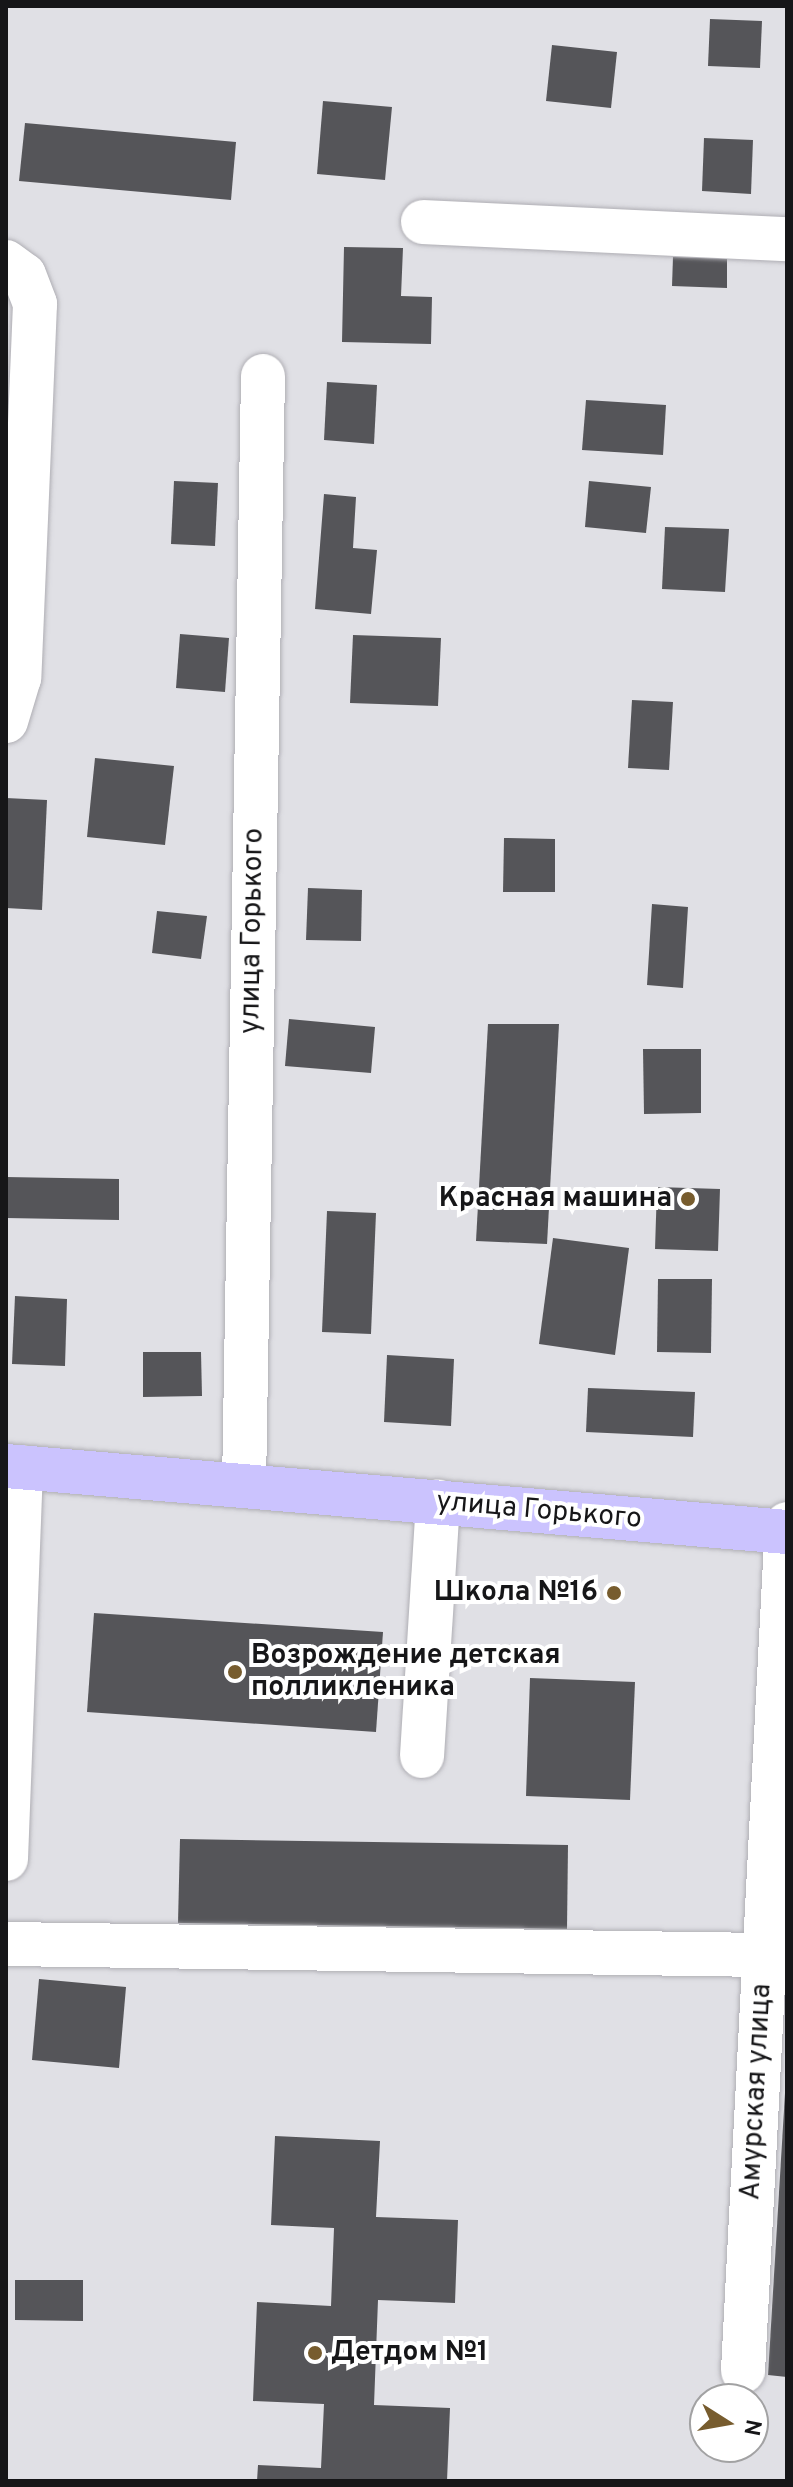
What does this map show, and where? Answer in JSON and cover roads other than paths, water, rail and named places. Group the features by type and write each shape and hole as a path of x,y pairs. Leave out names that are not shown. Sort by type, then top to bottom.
{"main road":[{"name":"улица Горького","path":"14,1467 787,1532"}],"street":[{"path":"423,222 787,239"},
{"path":"6,262 24,275 35,304 19,678 6,721"},
{"name":"улица Горького","path":"244,1486 263,376"},
{"path":"6,1859 14,1467"},
{"path":"422,1756 438,1502"},
{"name":"Амурская улица","path":"743,2371 764,1955 779,1829 787,1524"},
{"path":"6,1944 764,1955"}],"place":[{"name":"Красная машина","path":"688,1199"},
{"name":"Школа №16","path":"614,1593"},
{"name":"Возрождение детская полликленика","path":"235,1672"},
{"name":"Детдом №1","path":"315,2353"}]}
